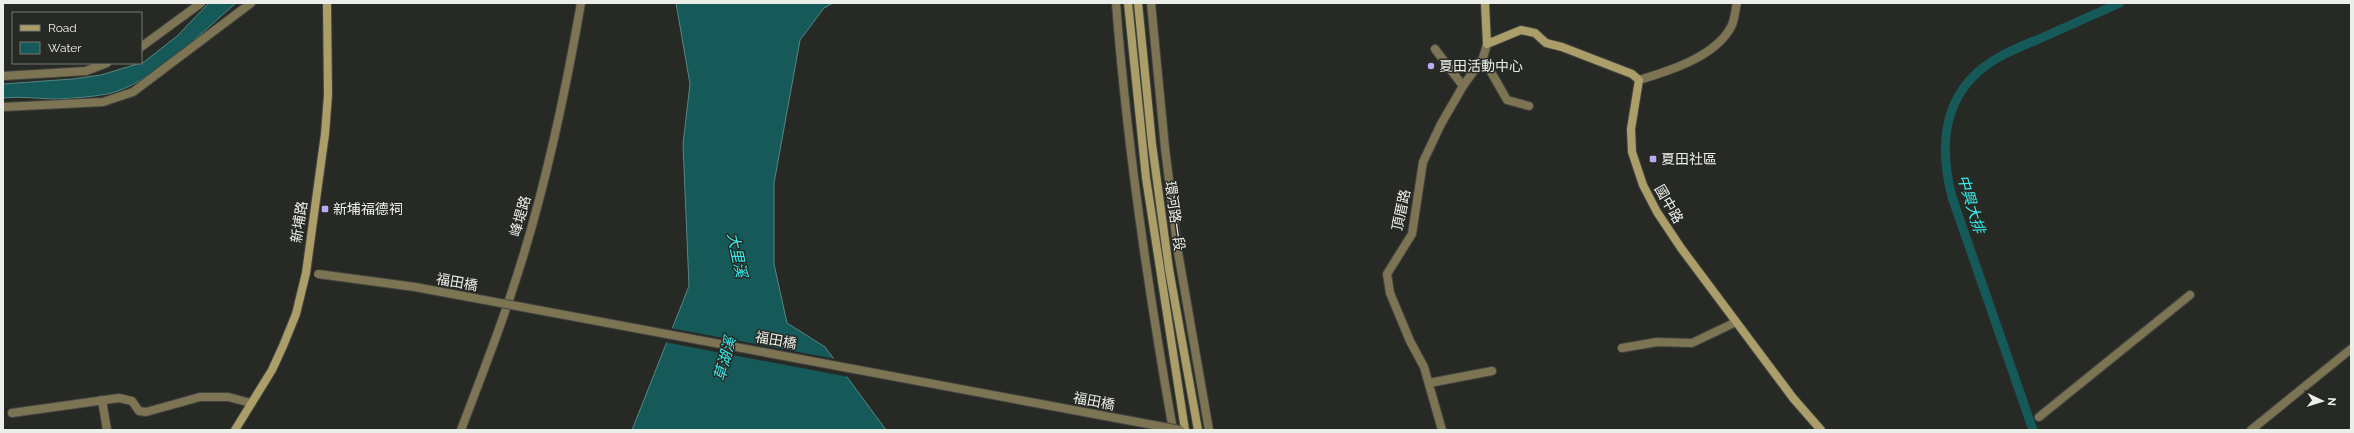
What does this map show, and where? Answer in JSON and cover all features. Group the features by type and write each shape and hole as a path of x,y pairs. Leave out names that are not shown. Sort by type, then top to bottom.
{"street":[{"path":"142,46 201,3"},
{"path":"3,107 103,102 133,92 251,3"},
{"name":"新埔路","path":"235,430 272,370 283,346 296,314 306,273 325,134 328,95 326,3"},
{"name":"峰堤路","path":"461,430 512,294 559,121 581,3"},
{"path":"1116,3 1130,153 1154,324 1173,430"},
{"name":"環河路一段","path":"1128,3 1146,178 1184,430"},
{"name":"環河路一段","path":"1138,3 1152,144 1169,269 1198,430"},
{"name":"環河路一段","path":"1151,3 1165,148 1178,252 1209,430"},
{"path":"1485,3 1487,44 1520,30 1535,33 1546,43 1562,47 1625,71 1639,80 1678,68 1722,39 1732,26 1737,3"},
{"name":"頂厝路","path":"1442,430 1424,367 1410,341 1390,293 1387,274 1412,234 1423,162 1441,124 1463,86 1483,58 1487,44"},
{"path":"1435,49 1463,86"},
{"path":"1483,58 1507,100 1529,106"},
{"path":"3,76 86,70 104,64"},
{"name":"國中路","path":"1639,80 1631,129 1632,152 1643,185 1657,212 1680,248 1793,398 1821,430"},
{"name":"福田橋","path":"306,273 415,287 1180,430"},
{"path":"2039,417 2190,295"},
{"path":"1622,348 1657,342 1692,344 1736,322"},
{"path":"2251,430 2351,349"},
{"path":"1429,383 1492,371"},
{"path":"12,413 119,398 132,401 139,412 146,412 200,397 228,397 251,403"},
{"path":"102,400 108,430"}],"water":[{"path":"209,3 236,3 192,42 158,69 123,89 107,94 76,98 3,98 3,84 72,79 101,75 142,64 177,36"},
{"path":"676,3 833,3 824,8 800,40 774,183 774,264 787,323 825,347 886,430 632,430 689,286 683,144 690,84"}],"pier":[{"path":"670,328 836,359 849,377 664,342"}],"waterway":[{"name":"中興大排","path":"2033,430 1952,197 1945,155 1946,134 1950,116 1957,98 1968,82 1984,67 2003,55 2120,3"}],"place":[{"name":"夏田活動中心","path":"1431,66"},
{"name":"夏田社區","path":"1653,159"},
{"name":"新埔福德祠","path":"325,209"}],"water label":[{"name":"大里溪","path":"737,255"},
{"name":"草湖溪","path":"725,359"}]}
